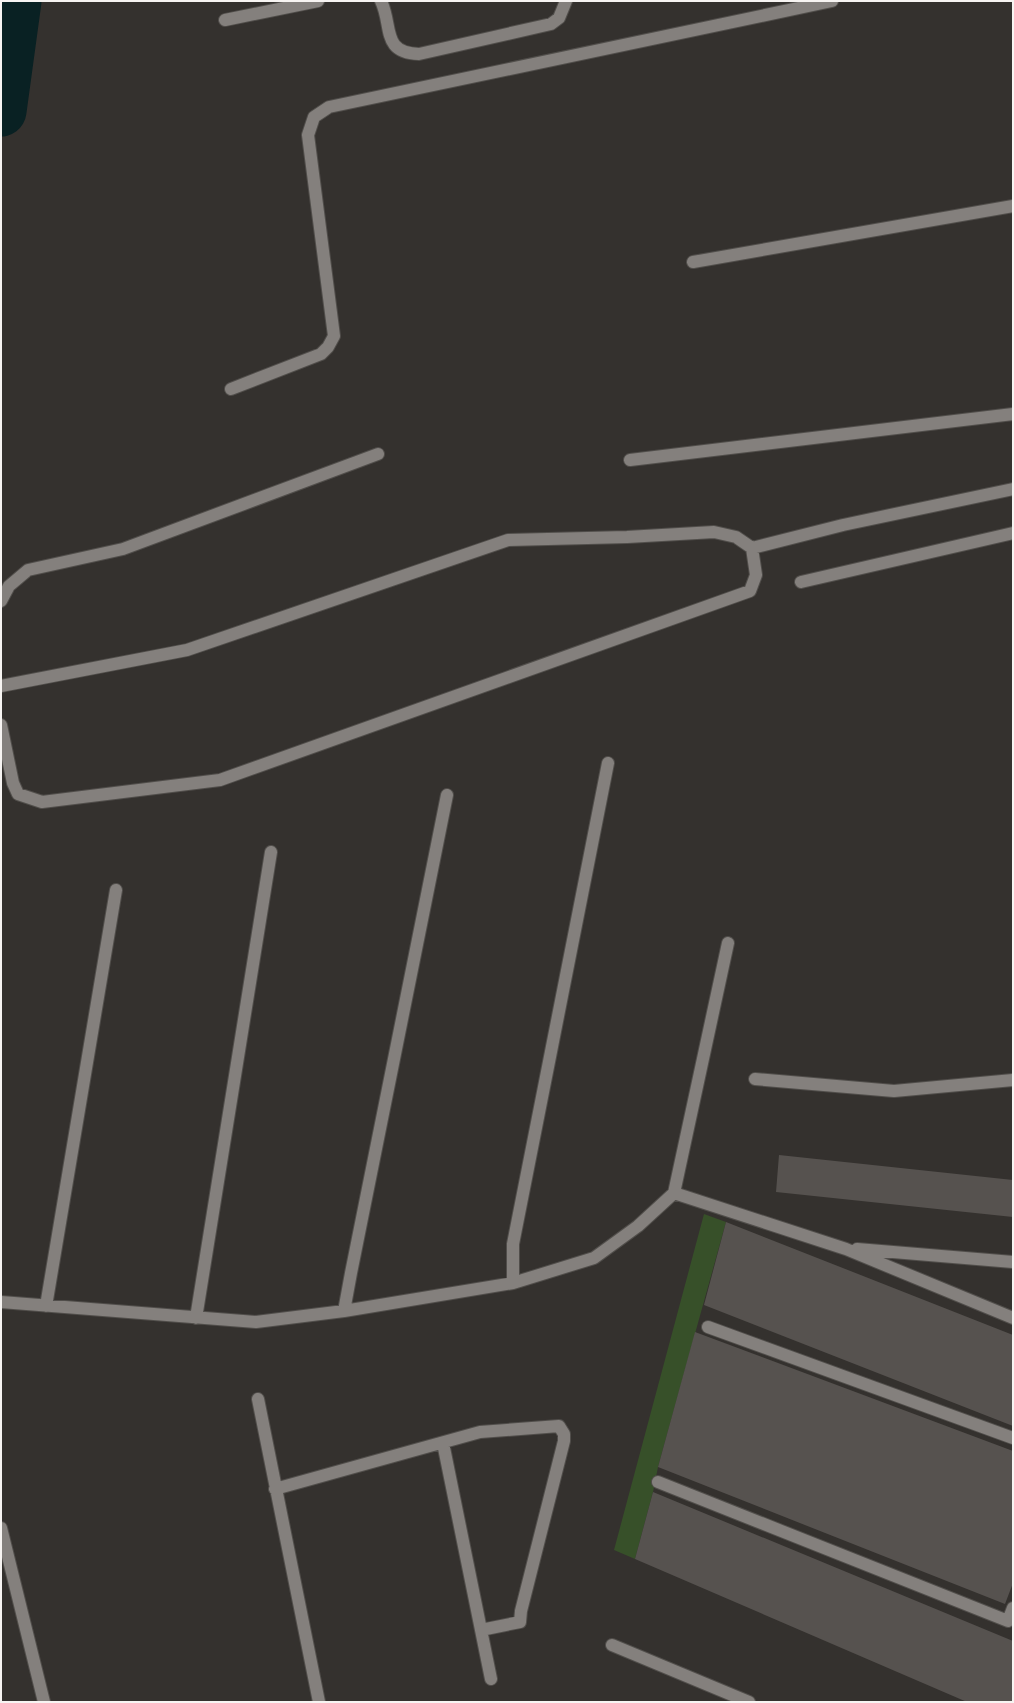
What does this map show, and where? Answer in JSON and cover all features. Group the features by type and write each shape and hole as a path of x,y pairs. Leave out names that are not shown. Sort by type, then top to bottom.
{"street":[{"path":"225,20 318,1"},
{"path":"381,1 394,45 399,50 410,54 419,54 551,24 559,18 566,1"},
{"path":"231,389 321,354 328,347 334,336 308,134 314,117 329,107 832,1"},
{"path":"693,262 1013,206"},
{"path":"630,460 1013,414"},
{"path":"1,601 9,586 28,570 123,549 378,454"},
{"path":"752,548 843,525 1013,489"},
{"path":"1,686 187,650 508,540 714,532 736,537 752,548 756,574 750,591 220,780 42,802 18,794 13,783 1,725"},
{"path":"801,582 1013,533"},
{"path":"513,1283 513,1244 608,763"},
{"path":"344,1312 447,796"},
{"path":"196,1318 271,852"},
{"path":"46,1306 116,890"},
{"path":"1,1302 256,1322 344,1312 513,1283 594,1258 638,1226 674,1193 728,943"},
{"path":"755,1079 894,1091 1013,1080"},
{"path":"674,1193 846,1249 1013,1318"},
{"path":"846,1249 1013,1262"},
{"path":"708,1327 1013,1438"},
{"path":"258,1399 319,1702"},
{"path":"275,1489 480,1432 559,1426 564,1434 564,1441 521,1611 520,1622 481,1630"},
{"path":"442,1443 491,1679"},
{"path":"658,1482 1008,1621 1013,1608"},
{"path":"1,1528 44,1702"},
{"path":"612,1645 749,1702"}],"green space":[{"path":"704,1214 726,1222 658,1467 653,1492 635,1559 614,1550"}],"building":[{"path":"779,1155 1013,1180 1013,1217 776,1192"},
{"path":"726,1222 1013,1335 1013,1426 704,1305"},
{"path":"695,1332 1013,1451 1013,1583 1005,1604 658,1467"},
{"path":"653,1492 1013,1641 1013,1702 967,1702 635,1559"}],"waterway":[{"path":"1,111 16,1"}]}
